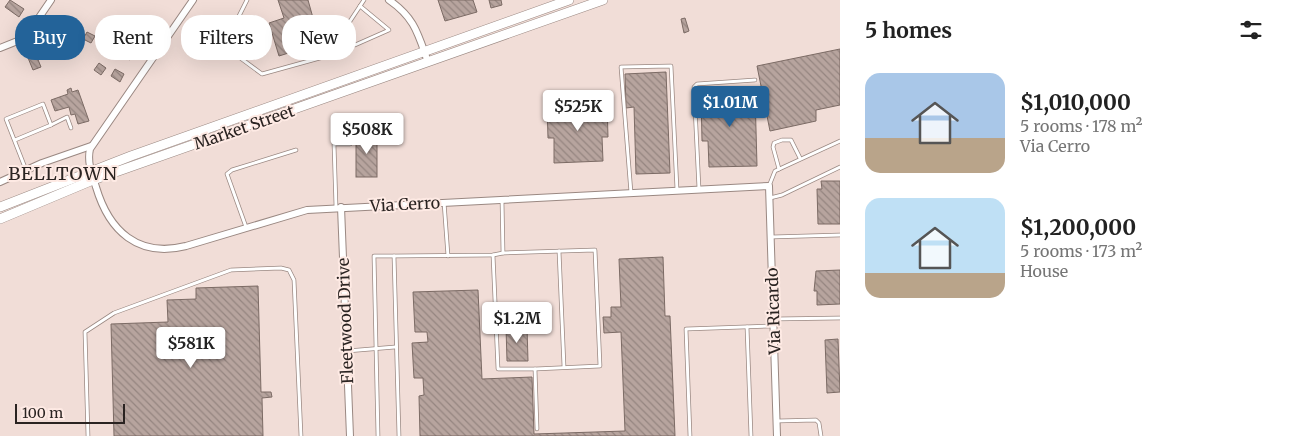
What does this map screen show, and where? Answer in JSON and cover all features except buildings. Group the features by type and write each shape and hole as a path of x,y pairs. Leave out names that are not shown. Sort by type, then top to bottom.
{"main road":[{"name":"Market Street","path":"0,207 90,170 569,0"},
{"name":"Market Street","path":"0,219 94,180 603,0"}],"street":[{"path":"0,48 25,38 52,0"},
{"path":"90,170 89,153 91,146 193,0"},
{"path":"389,0 409,17 419,32 428,62"},
{"path":"0,182 26,170 91,146"},
{"name":"Via Cerro","path":"90,170 106,213 115,227 133,241 144,246 161,248 179,247 307,210 769,186"},
{"name":"Via Ricardo","path":"769,186 776,436"},
{"name":"Fleetwood Drive","path":"339,207 350,436"}],"lane":[{"path":"247,0 224,46 262,74 313,60"},
{"path":"354,15 364,0"},
{"path":"356,45 389,30 360,6"},
{"path":"631,193 621,67 671,66 677,191"},
{"path":"699,190 694,87 697,84 755,80"},
{"path":"26,170 6,119 43,104 51,125"},
{"path":"14,140 67,117 71,128"},
{"path":"779,169 773,147 774,143 791,140 800,158"},
{"path":"769,186 775,171 840,141"},
{"path":"339,207 334,144 350,144"},
{"path":"246,228 227,174 232,170 296,150"},
{"path":"769,198 782,195 840,167"},
{"path":"502,199 503,252"},
{"path":"444,202 448,256"},
{"path":"770,237 840,235"},
{"path":"378,436 374,256 493,255 503,252 596,250 600,366 498,369 493,255"},
{"path":"559,251 564,367"},
{"path":"394,256 400,436"},
{"path":"88,436 85,332 93,325 114,312 231,270 281,268 289,270 294,280 301,436"},
{"path":"690,436 686,329 747,327 840,318"},
{"path":"747,327 751,436"},
{"path":"347,351 396,347"},
{"path":"535,369 537,429"},
{"path":"776,421 816,420 819,423 820,436"}],"district":[{"name":"BELLTOWN","path":"63,174"}]}
